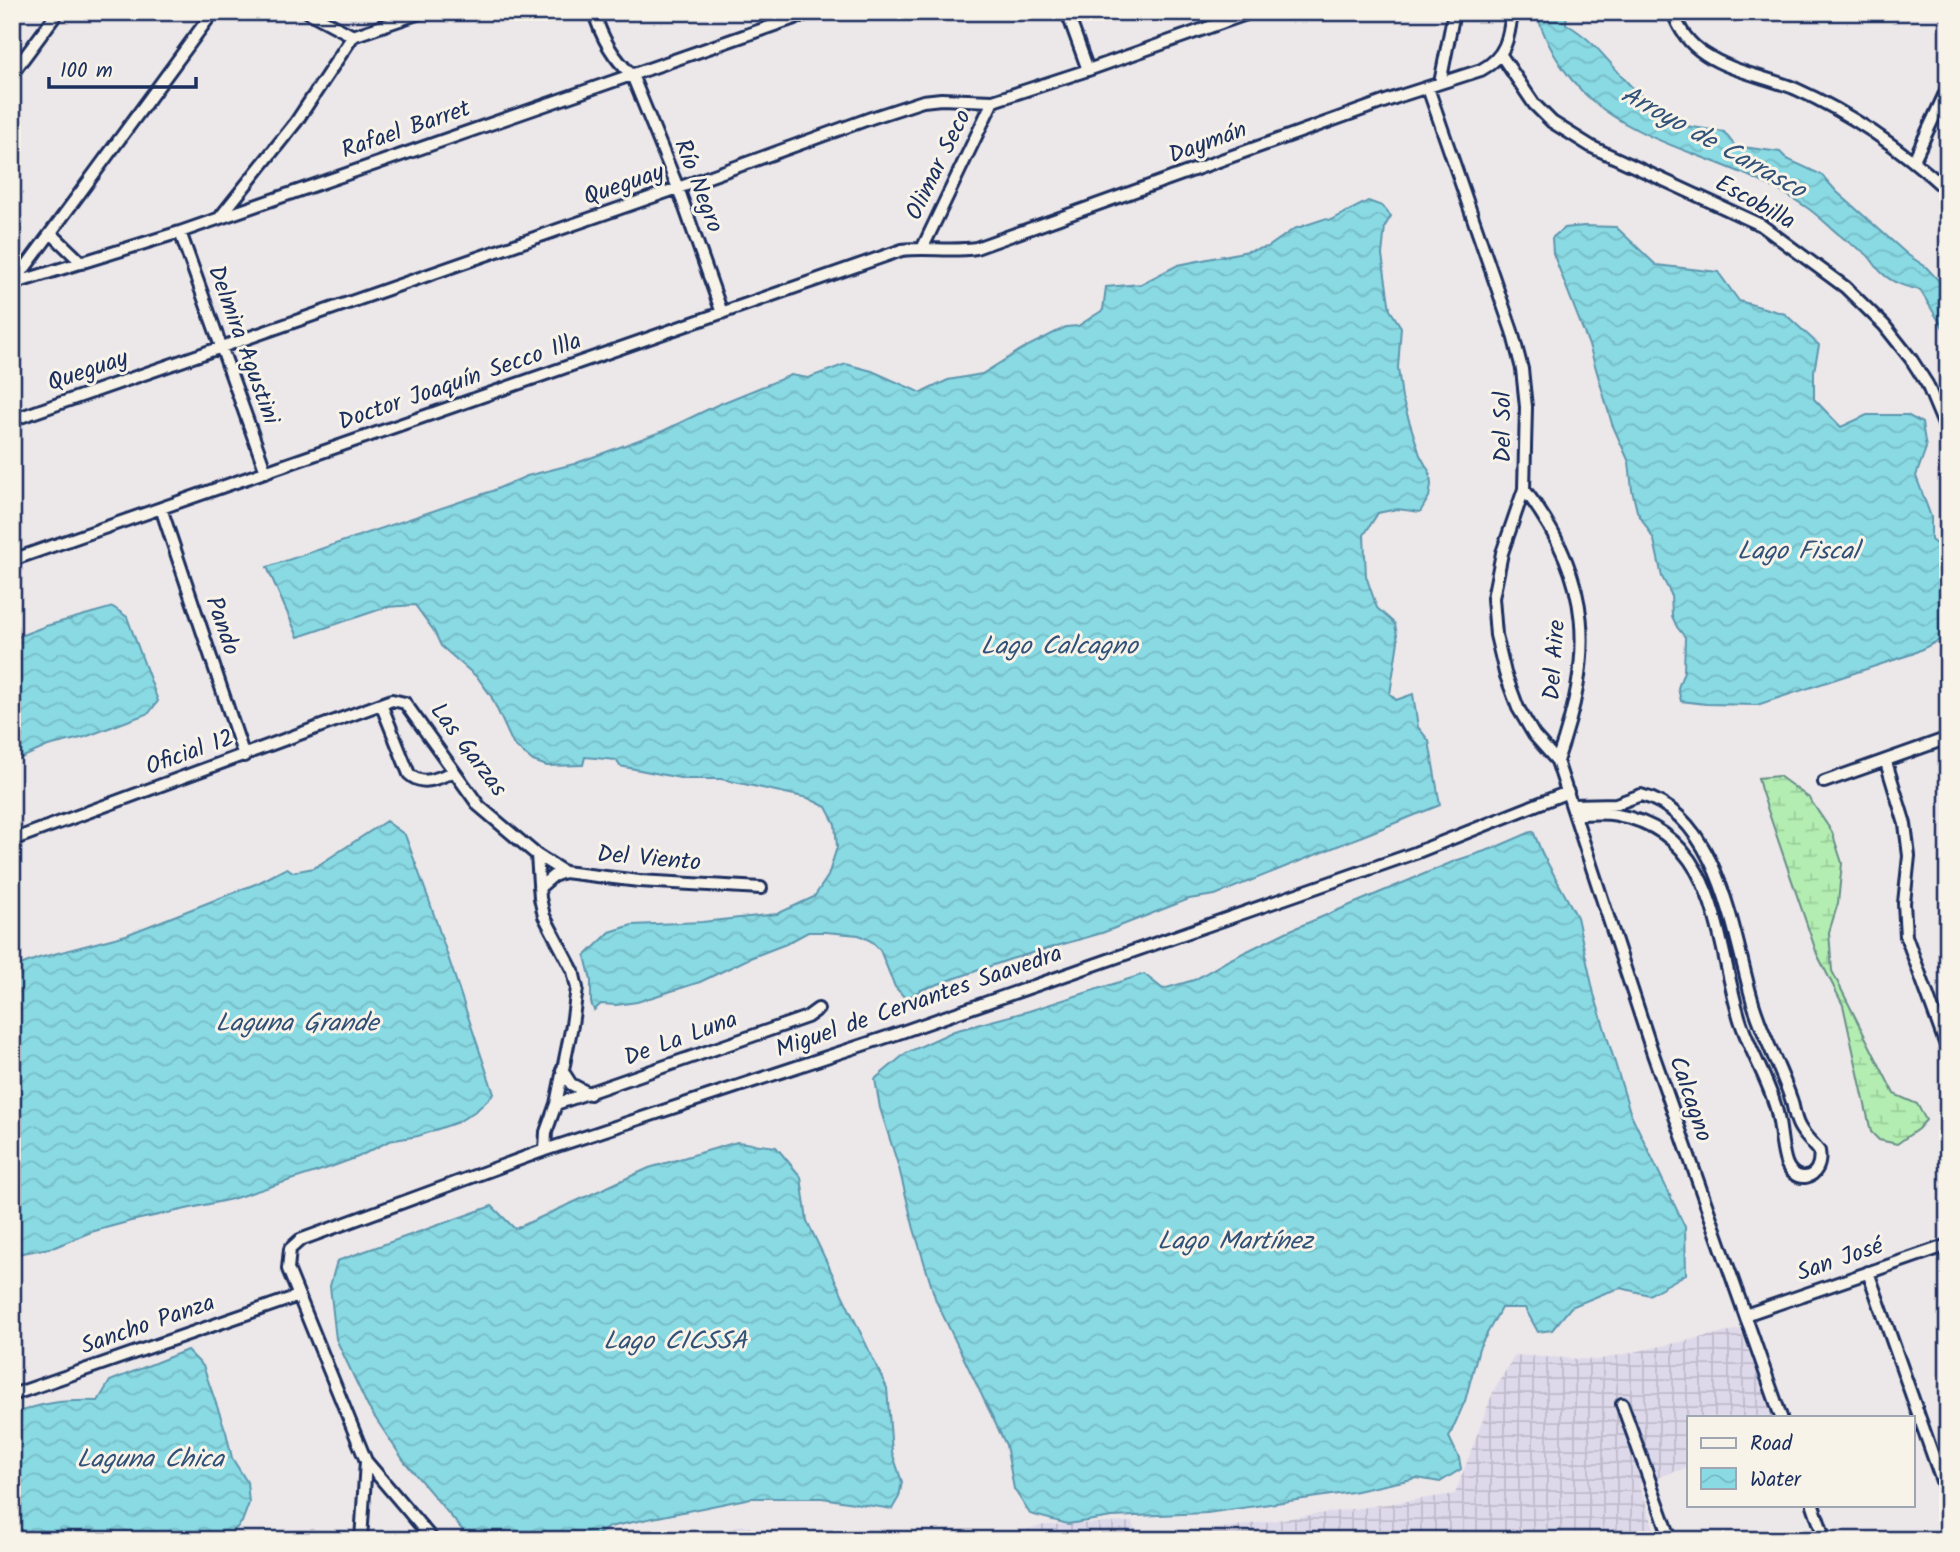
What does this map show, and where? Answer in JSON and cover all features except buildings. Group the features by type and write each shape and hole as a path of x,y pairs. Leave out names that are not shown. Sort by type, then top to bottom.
{"street":[{"path":"12,74 58,12"},
{"path":"13,284 213,12"},
{"path":"308,12 353,36"},
{"path":"220,217 296,122 353,36 423,12"},
{"name":"Río Negro","path":"594,12 611,51 632,75 678,188 722,313"},
{"name":"Rafael Barret","path":"13,284 180,232 812,12"},
{"path":"1067,12 1088,70"},
{"name":"Queguay","path":"12,420 871,118 923,101 993,101 1252,12"},
{"path":"1440,83 1454,12"},
{"path":"1501,55 1510,30 1512,12"},
{"path":"1674,12 1677,23 1689,42 1716,61 1776,81 1877,134 1914,160 1948,191"},
{"name":"Daymán","path":"923,247 958,251 976,248 1481,70 1492,65 1501,55"},
{"name":"Escobilla","path":"1501,55 1527,95 1552,122 1592,147 1761,225 1845,287 1884,325 1911,359 1927,384 1948,434"},
{"path":"1914,160 1948,87"},
{"name":"Del Sol","path":"1428,88 1518,350 1526,407 1524,489 1502,553 1493,598 1496,635 1505,673 1518,708 1534,735 1557,761"},
{"name":"Olimar Seco","path":"923,247 993,101"},
{"path":"238,193 241,204 246,208"},
{"name":"Delmira Agustini","path":"180,232 266,472"},
{"path":"51,233 82,263"},
{"name":"Doctor Joaquín Secco Illa","path":"12,560 902,250 923,247"},
{"name":"Del Aire","path":"1524,489 1545,516 1559,543 1571,570 1579,604 1581,633 1578,686 1573,714 1557,761"},
{"name":"Pando","path":"161,508 244,756"},
{"name":"Las Garzas","path":"381,704 391,701 405,703 480,806 537,855 564,872"},
{"path":"381,704 409,774 417,781 425,782 453,772"},
{"name":"Oficial 12","path":"12,840 381,704"},
{"path":"1824,782 1948,738"},
{"name":"Calcagno","path":"1557,761 1651,1051 1782,1416"},
{"path":"1886,762 1905,824 1909,856 1904,903 1906,936 1948,1051"},
{"name":"Miguel de Cervantes Saavedra","path":"298,1296 288,1269 287,1255 300,1240 545,1150 896,1034 1415,853 1568,792"},
{"path":"1641,795 1667,806 1680,816 1693,832 1723,890 1760,1028 1791,1098 1799,1127 1819,1151 1819,1167 1808,1177 1799,1177 1785,1161 1774,1102 1738,1014 1723,944 1709,896 1679,844 1640,820 1615,814 1573,810 1616,804 1641,795"},
{"path":"537,855 538,888 544,916 573,971 577,988 556,1104 546,1132 545,1150"},
{"name":"Del Viento","path":"538,888 564,872 639,881 761,888"},
{"path":"1709,896 1723,890"},
{"name":"De La Luna","path":"556,1104 807,1017 818,1009"},
{"path":"1745,1033 1760,1028"},
{"path":"562,1070 571,1084 591,1094"},
{"name":"San José","path":"1745,1315 1948,1245"},
{"path":"1868,1272 1948,1498"},
{"path":"298,1296 366,1461 433,1540"},
{"name":"Sancho Panza","path":"12,1395 298,1296"},
{"path":"1622,1404 1671,1540"},
{"path":"361,1540 366,1461"},
{"path":"1813,1506 1825,1540"}],"shaded area":[{"path":"1740,1329 1774,1416 1687,1416 1687,1468 1639,1484 1658,1540 1141,1540 1455,1494 1493,1392 1515,1355 1597,1360"},
{"path":"1132,1522 1139,1540 989,1540 1044,1525"},
{"path":"741,1525 790,1540 703,1540"}],"green space":[{"path":"1779,776 1809,798 1832,832 1842,863 1838,903 1829,932 1832,971 1894,1094 1917,1104 1926,1120 1897,1144 1879,1140 1871,1132 1843,1005 1817,954 1761,790 1758,778"}],"water":[{"name":"Arroyo de Carrasco","path":"1536,12 1567,12 1566,24 1592,43 1651,104 1657,114 1671,116 1680,125 1724,132 1735,146 1780,152 1787,159 1822,175 1837,192 1908,255 1926,267 1941,283 1939,295 1948,303 1948,336 1920,290 1886,276 1867,255 1806,207 1767,185 1649,136 1614,117 1582,91 1556,57"},
{"name":"Lago Calcagno","path":"1368,201 1382,206 1391,216 1385,226 1382,255 1390,310 1401,327 1398,368 1402,398 1420,455 1430,473 1431,485 1429,497 1420,512 1397,509 1378,513 1364,535 1366,576 1377,608 1395,624 1398,641 1390,694 1396,700 1413,694 1418,727 1429,741 1440,805 1215,895 1189,899 1102,933 1011,959 921,990 906,999 895,987 880,950 871,941 859,935 808,932 700,982 637,1002 601,1004 594,1010 585,956 610,932 632,925 702,922 777,914 814,897 828,876 837,847 835,824 826,807 808,798 721,779 685,779 620,766 616,760 585,757 583,765 547,766 533,761 513,744 491,696 478,678 441,646 434,631 415,605 387,607 298,637 267,567 492,491 527,476 574,464 663,431 717,405 791,375 808,378 846,364 872,371 921,393 948,380 982,374 1022,349 1066,327 1078,326 1103,310 1106,287 1141,284 1178,265 1268,247 1294,229 1324,219 1331,220"},
{"name":"Lago Fiscal","path":"1616,227 1656,265 1718,272 1739,301 1785,314 1819,345 1814,371 1814,399 1841,427 1867,415 1907,415 1922,423 1926,448 1916,476 1931,517 1931,540 1948,554 1948,636 1912,654 1757,705 1681,701 1678,688 1684,671 1685,637 1672,616 1671,594 1662,577 1654,540 1637,511 1629,462 1612,424 1590,348 1553,253 1552,238 1564,228"},
{"path":"113,607 127,617 158,701 149,713 85,737 48,746 12,762 12,639 46,626"},
{"name":"Laguna Grande","path":"386,821 405,835 494,1094 477,1110 458,1122 418,1136 389,1141 328,1168 232,1199 131,1221 91,1232 55,1247 12,1255 12,968 126,935 258,883 287,868 293,872 314,868"},
{"name":"Lago Martínez","path":"1533,831 1577,917 1594,994 1630,1112 1685,1227 1686,1274 1649,1295 1621,1288 1571,1307 1552,1330 1538,1332 1525,1308 1501,1308 1479,1348 1465,1401 1449,1437 1461,1469 1440,1482 1417,1478 1352,1492 1207,1513 1112,1517 1068,1524 1030,1514 1014,1489 1006,1445 936,1301 880,1108 875,1079 906,1053 954,1031 1029,1011 1144,974 1163,989 1194,980 1286,932"},
{"name":"Lago CICSSA","path":"737,1142 776,1147 801,1177 807,1221 887,1388 892,1452 902,1482 899,1497 892,1509 822,1498 751,1498 609,1527 590,1540 471,1540 404,1461 368,1407 336,1339 330,1286 337,1261 492,1206 515,1229 649,1168"},
{"name":"Laguna Chica","path":"187,1350 203,1366 232,1458 247,1482 249,1503 242,1522 229,1536 218,1540 12,1540 12,1415 54,1403 98,1401 110,1381"}]}
